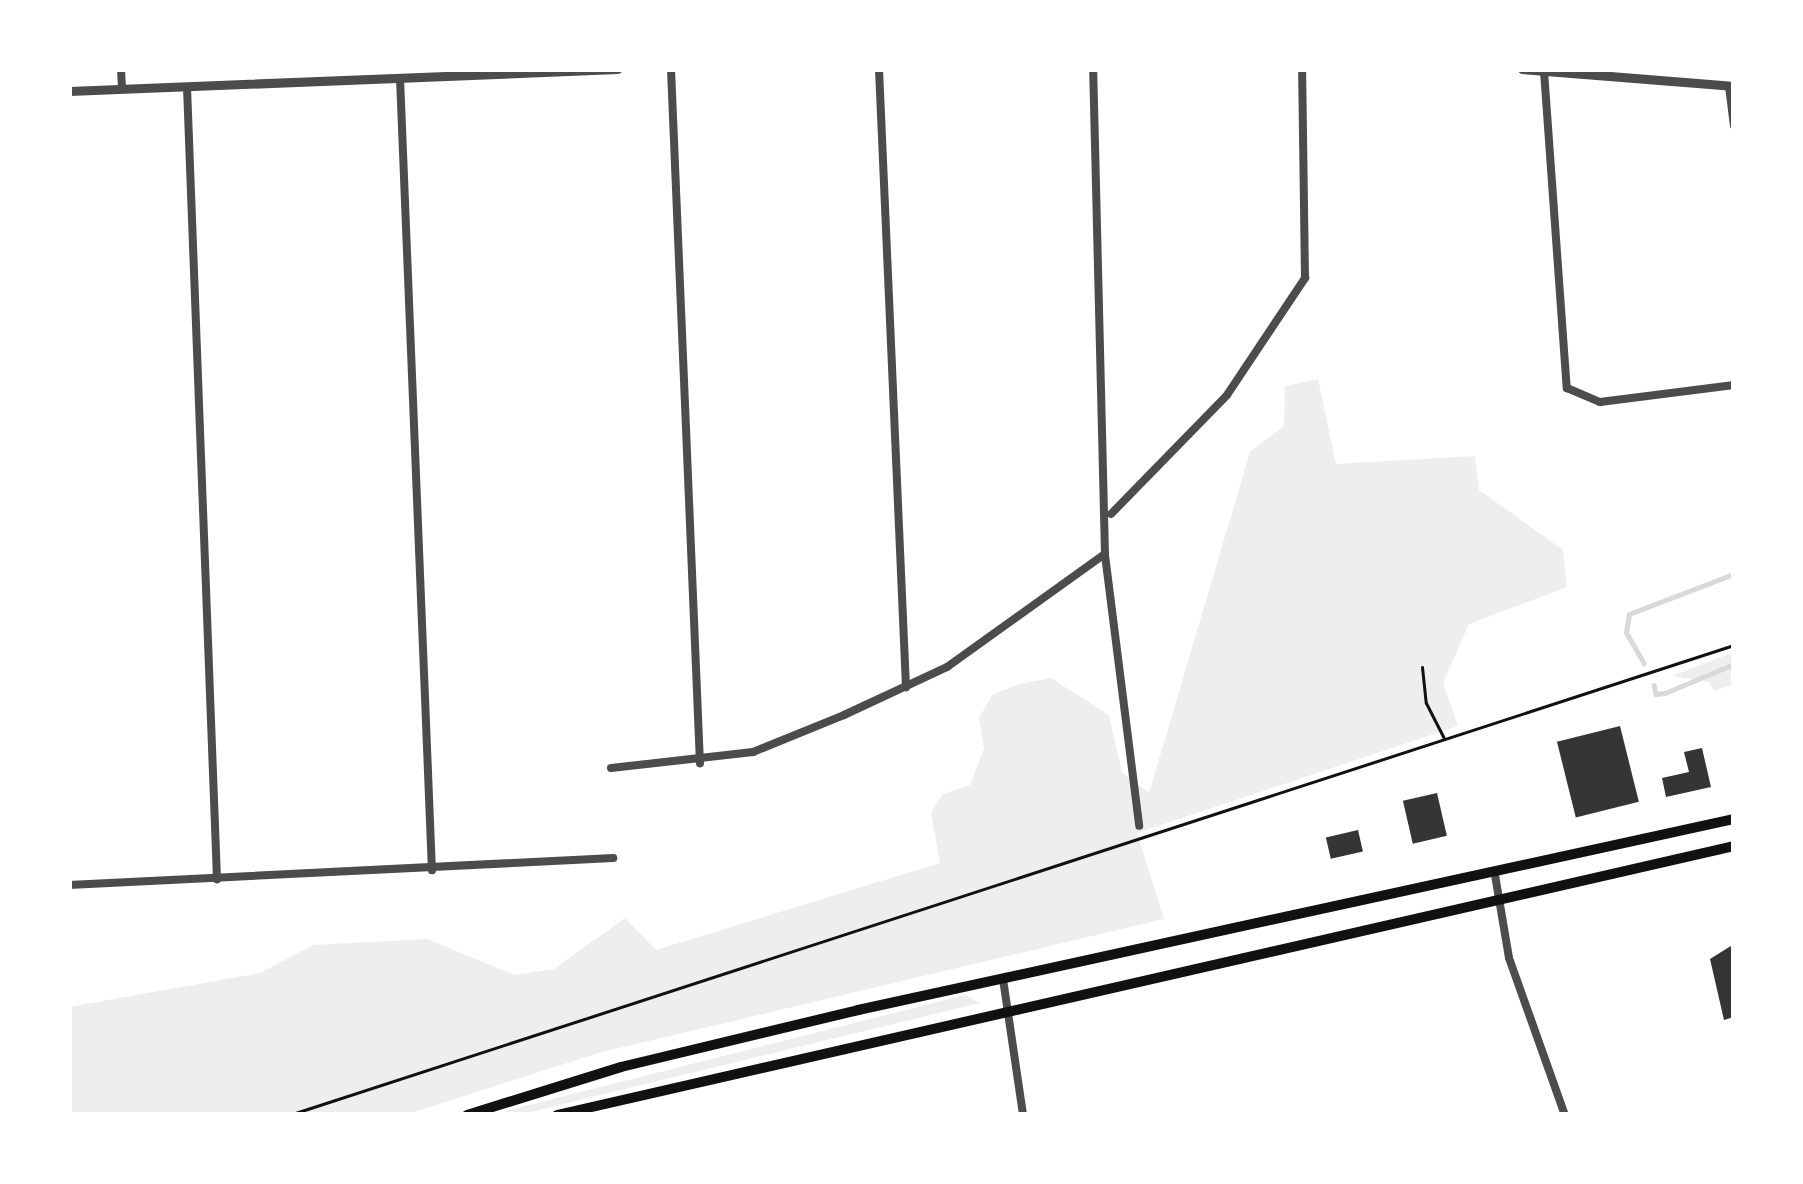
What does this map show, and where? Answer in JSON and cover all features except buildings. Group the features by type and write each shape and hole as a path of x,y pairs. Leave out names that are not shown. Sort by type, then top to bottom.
{"main road":[{"path":"467,1115 621,1066 1734,819"},
{"path":"557,1115 1007,1007 1734,846"}],"street":[{"path":"121,69 122,89"},
{"path":"69,91 617,69"},
{"path":"671,69 700,763"},
{"path":"879,69 906,687"},
{"path":"1094,69 1110,515 1105,554 1139,826"},
{"path":"1110,515 1227,395 1305,278 1301,69"},
{"path":"1522,69 1732,86 1734,126"},
{"path":"1544,71 1566,377 1575,397 1600,402 1734,386"},
{"path":"400,78 432,870"},
{"path":"187,87 217,880"},
{"path":"611,768 700,763 753,752 906,687 947,667 1105,554"},
{"path":"69,885 613,858"},
{"path":"1495,875 1509,958 1565,1115"},
{"path":"1003,979 1024,1115"}],"path":[{"path":"289,1115 1734,645"},
{"path":"1423,667 1426,703 1444,740"}],"shaded area":[{"path":"1318,379 1336,464 1475,456 1479,490 1563,550 1567,587 1469,624 1443,683 1458,726 1137,833 1164,919 598,1053 405,1115 69,1115 69,1007 260,973 313,945 428,939 514,975 554,969 625,918 656,950 940,863 931,813 943,794 970,785 984,749 979,718 993,694 1020,684 1051,678 1109,715 1122,772 1149,793 1250,452 1284,426 1285,386"},
{"path":"1734,652 1734,684 1715,691 1708,682 1672,676"},
{"path":"965,995 980,1003 518,1115 489,1115"}],"waterway":[{"path":"1644,664 1626,633 1629,614 1734,574"},
{"path":"1654,685 1656,694 1665,693 1734,664"}]}
